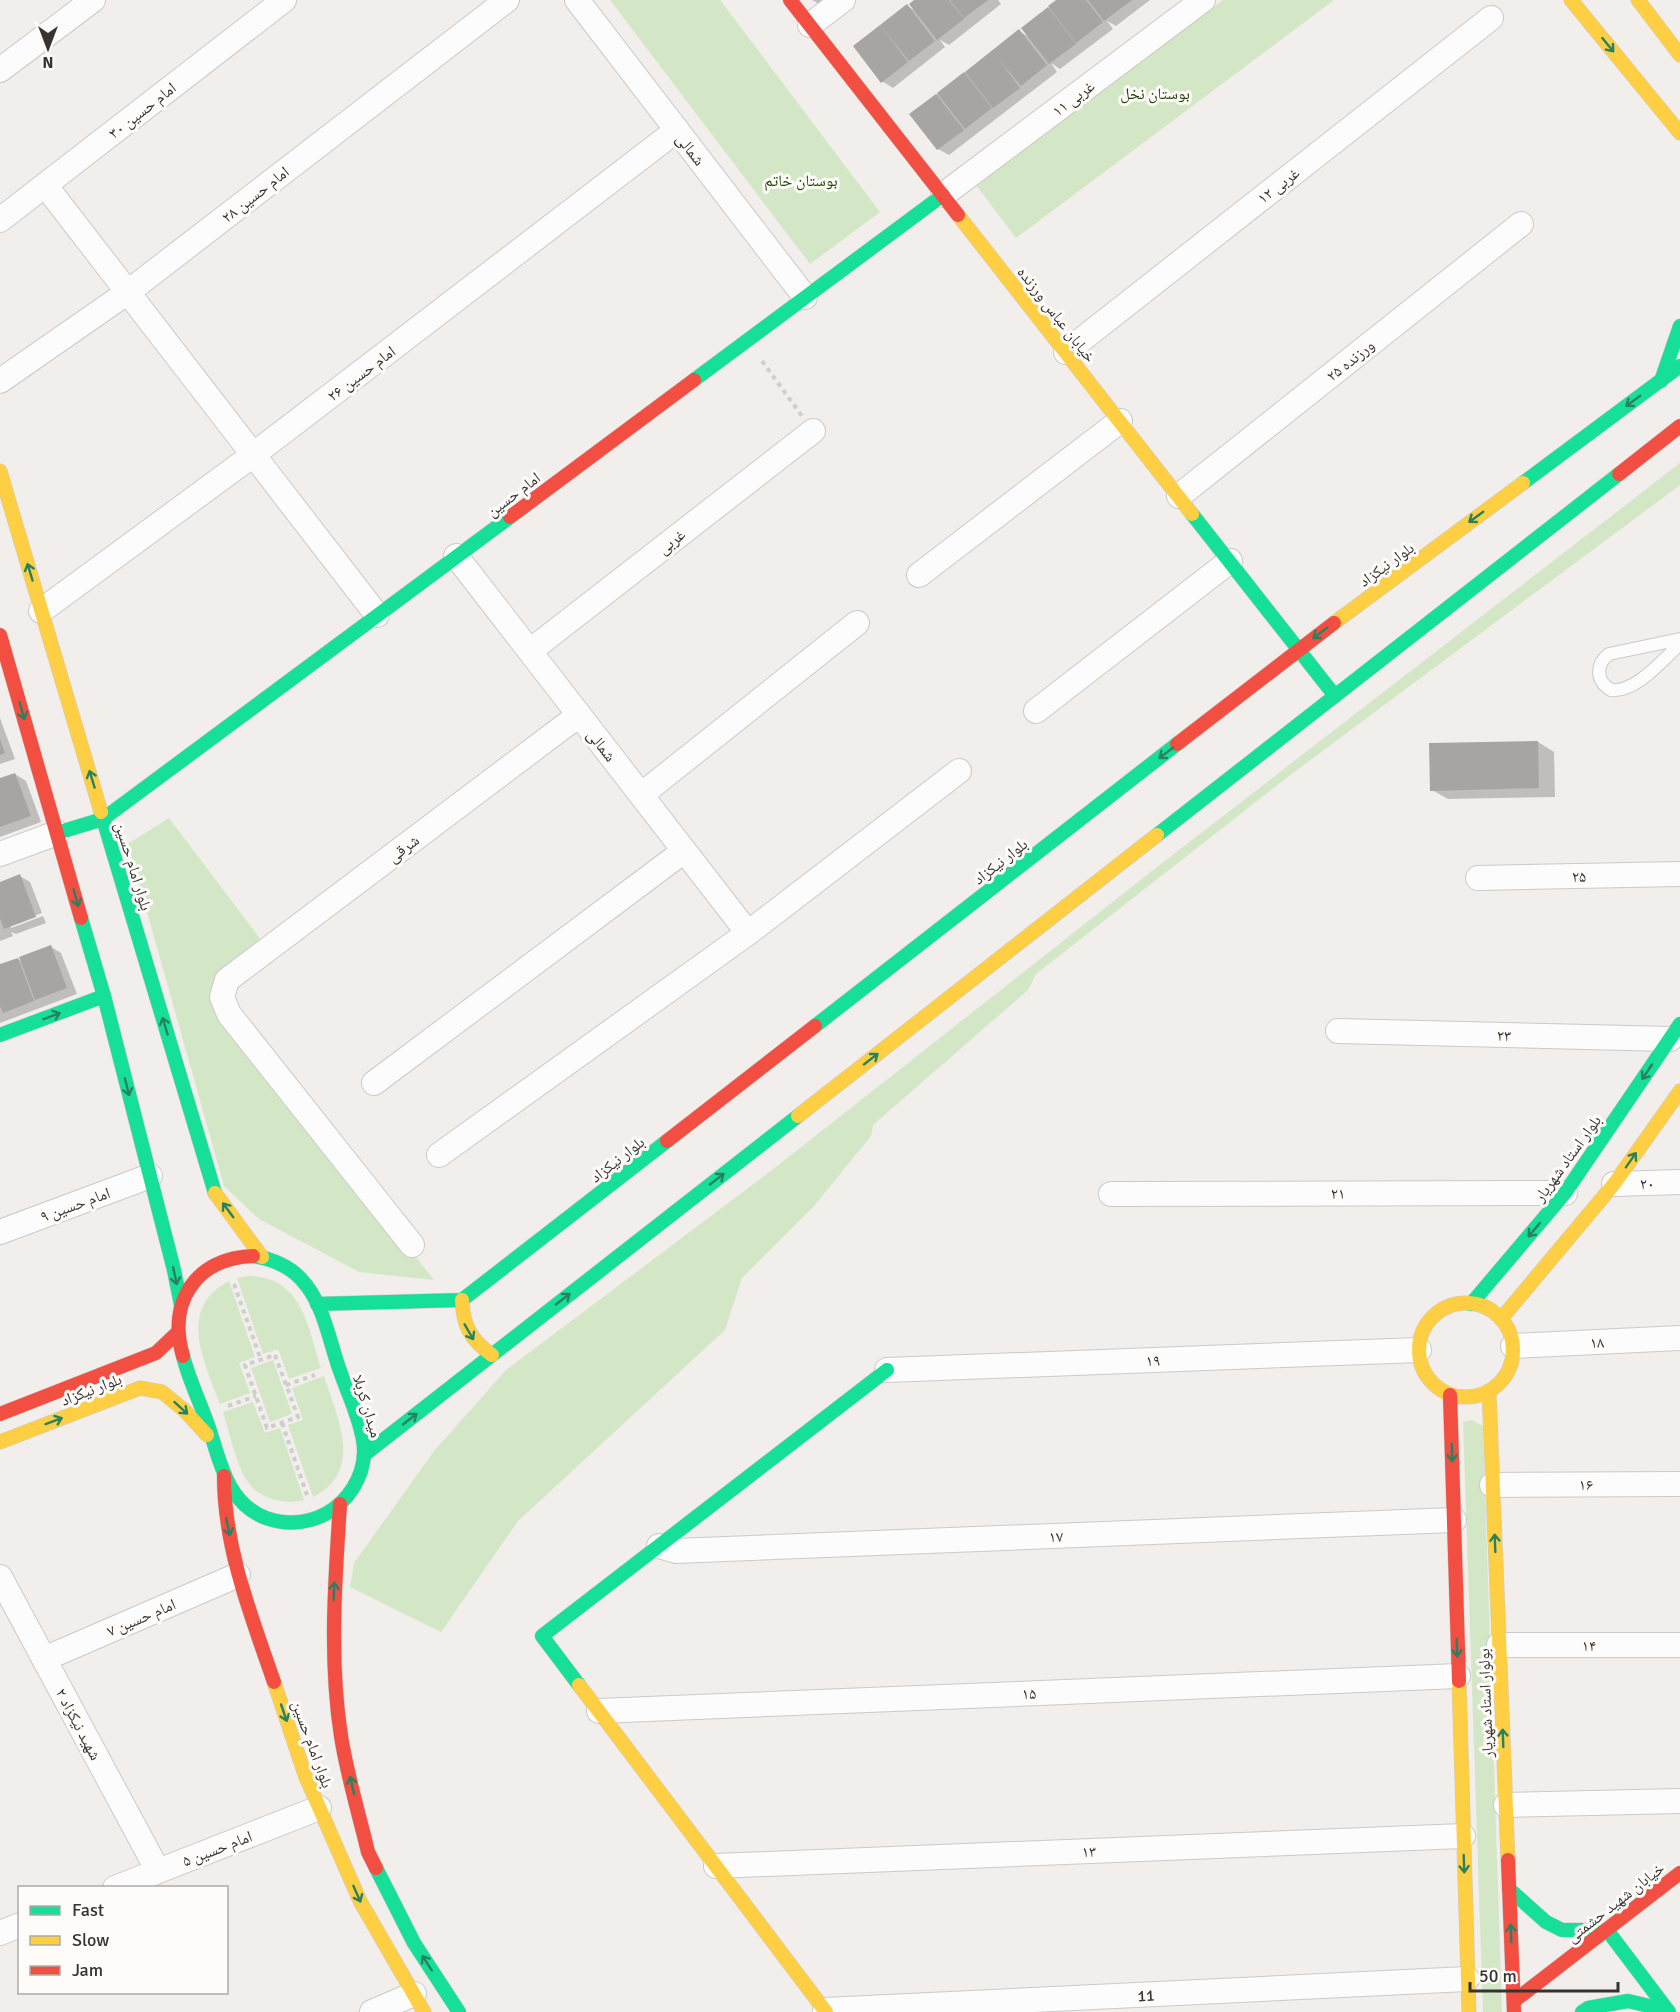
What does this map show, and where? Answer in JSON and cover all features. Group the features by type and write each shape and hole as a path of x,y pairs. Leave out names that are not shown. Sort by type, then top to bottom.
{"main road":[{"name":"خیابان عباس ورزنده","path":"790,0 1335,696"},
{"path":"1571,0 1680,133"},
{"path":"1638,0 1680,55"},
{"name":"امام حسین","path":"57,833 103,819 943,195"},
{"path":"1661,381 1680,326"},
{"name":"بلوار نیکزاد","path":"462,1300 1299,649 1680,366"},
{"path":"364,1455 1680,426"},
{"name":"بلوار امام حسین","path":"0,471 214,1191 262,1257"},
{"path":"0,634 6,676 57,833 104,996 174,1270 180,1305"},
{"path":"0,1035 104,996"},
{"name":"بلوار استاد شهریار","path":"1471,1304 1565,1193 1675,1031"},
{"path":"1501,1319 1614,1184 1680,1091"},
{"name":"میدان کربلا","path":"243,1256 262,1257 280,1263 296,1273 308,1287 317,1304 362,1437 364,1455 356,1482 340,1504 315,1519 288,1522 261,1516 245,1505 232,1491 181,1351 177,1333 180,1305 189,1288 201,1274 226,1260 243,1256"},
{"path":"317,1304 462,1300 462,1317 467,1333 478,1346 492,1355"},
{"path":"1471,1304 1482,1306 1501,1319 1509,1331 1513,1346 1512,1361 1506,1375 1489,1392 1466,1398 1450,1395 1436,1386 1427,1376 1421,1364 1419,1350 1422,1335 1430,1321 1441,1311 1456,1305 1471,1304"},
{"name":"بلوار نیکزاد","path":"0,1414 156,1353 177,1333"},
{"path":"825,2011 542,1636 887,1370"},
{"name":"بلوار نیکزاد","path":"0,1442 140,1388 162,1392 184,1410 214,1442"},
{"name":"بولوار استاد شهریار","path":"1489,1392 1514,2007"},
{"name":"بولوار استاد شهریار","path":"1450,1395 1469,2012"},
{"name":"بلوار امام حسین","path":"224,1469 224,1506 238,1575 305,1775 360,1901 419,2003"},
{"name":"بلوار امام حسین","path":"340,1504 334,1664 341,1737 368,1852 414,1943 459,2012"},
{"name":"خیابان شهید حشمتی","path":"1514,2007 1680,1873"},
{"path":"1509,1889 1546,1922 1562,1930 1607,1930 1668,2011"},
{"path":"1582,2012 1588,2008 1628,2001 1668,2011"}],"street":[{"path":"0,70 93,0"},
{"name":"امام حسین ۳۰","path":"0,220 284,0"},
{"name":"امام حسین ۲۸","path":"0,381 128,292 507,0"},
{"name":"شمالی","path":"577,0 805,297"},
{"path":"810,25 843,0"},
{"name":"غربی ۱۱","path":"943,195 1203,0"},
{"name":"غربی ۱۲","path":"1066,352 1491,18"},
{"name":"امام حسین ۲۶","path":"41,610 253,455 677,130"},
{"path":"45,185 377,615"},
{"name":"ورزنده ۲۵","path":"1179,496 1521,224"},
{"path":"919,575 1120,422"},
{"name":"غربی","path":"530,651 813,431"},
{"name":"شمالی","path":"456,556 748,933"},
{"path":"1036,711 1230,561"},
{"path":"641,795 857,623"},
{"name":"شرقی","path":"412,1245 229,1014 222,997 227,980 579,715"},
{"path":"439,1155 748,933 959,771"},
{"path":"0,854 57,833"},
{"path":"375,1083 684,851"},
{"name":"۲۵","path":"1478,878 1680,874"},
{"name":"۲۳","path":"1338,1031 1675,1031"},
{"name":"امام حسین ۹","path":"0,1232 150,1176"},
{"name":"۲۰","path":"1614,1184 1680,1182"},
{"name":"۲۱","path":"1111,1194 1565,1193"},
{"name":"۱۸","path":"1513,1346 1680,1338"},
{"name":"۱۹","path":"887,1370 1419,1350"},
{"name":"۱۶","path":"1492,1485 1680,1484"},
{"name":"۱۷","path":"658,1546 676,1551 1454,1520"},
{"name":"امام حسین ۷","path":"44,1659 238,1575"},
{"name":"شهید نیکزاد ۲","path":"0,1577 158,1871"},
{"name":"۱۴","path":"1499,1646 1680,1645"},
{"name":"۱۵","path":"599,1711 1458,1676"},
{"path":"1506,1806 1680,1801"},
{"name":"امام حسین ۵","path":"118,1886 319,1808"},
{"name":"۱۳","path":"716,1866 1463,1836"},
{"path":"0,1933 18,1926"},
{"name":"11","path":"825,2011 1467,1979"},
{"path":"372,2012 419,2003"}],"lane":[{"path":"1680,639 1609,654 1599,665 1600,680 1611,690 1627,689 1680,644"}],"path":[{"path":"747,340 813,431"},
{"path":"226,1260 261,1360"},
{"path":"275,1355 298,1417 267,1428 245,1365 261,1360 275,1355"},
{"path":"282,1423 315,1519"}],"green space":[{"name":"بوستان خاتم","path":"610,0 720,0 880,212 810,264"},
{"name":"بوستان نخل","path":"1223,0 1334,0 1016,238 976,185"},
{"path":"1680,463 1680,485 1289,776 1036,974 1028,990 873,1125 871,1136 814,1206 742,1278 725,1330 518,1521 441,1632 350,1587 354,1563 434,1451 506,1370 767,1174 1166,860"},
{"path":"169,818 261,940 220,1010 434,1280 359,1272 259,1219 224,1186 128,844"},
{"path":"248,1276 266,1278 291,1294 306,1321 321,1368 289,1379 278,1349 263,1354 237,1278"},
{"path":"229,1281 255,1357 239,1363 250,1393 220,1404 202,1354 199,1321 203,1306 213,1293"},
{"path":"273,1360 292,1414 270,1422 251,1368"},
{"path":"324,1376 340,1425 343,1458 338,1473 329,1486 313,1497 288,1425 303,1420 292,1388"},
{"path":"253,1402 265,1433 280,1428 304,1500 288,1502 264,1496 251,1486 242,1472 223,1412"},
{"path":"1472,1420 1483,1426 1502,2012 1483,2012 1463,1422"}],"building":[{"path":"914,0 949,0 964,19 937,40 909,4"},
{"path":"950,0 988,0 964,18"},
{"path":"1056,0 1086,0 1103,22 1076,43 1048,6"},
{"path":"1088,0 1132,0 1104,21"},
{"path":"907,4 935,41 909,61 880,25"},
{"path":"1048,7 1076,44 1049,64 1021,28"},
{"path":"880,25 908,62 881,83 853,46"},
{"path":"1019,29 1047,65 1021,86 999,60 1020,88 993,108 965,72"},
{"path":"964,72 992,108 965,129 937,93"},
{"path":"936,94 964,130 937,150 909,114"},
{"path":"0,739 5,753 0,755"},
{"path":"1538,741 1539,788 1430,791 1429,743"},
{"path":"15,773 31,816 0,827 0,778"},
{"path":"20,874 36,917 4,929 0,918 0,882"},
{"path":"51,945 67,988 35,1000 19,957"},
{"path":"18,958 34,1001 3,1013 0,1006 0,964"}],"traffic: fast":[{"path":"694,380 943,195"},
{"path":"1661,381 1680,326"},
{"path":"1523,483 1680,366"},
{"path":"1157,835 1619,474"},
{"path":"1192,514 1335,696"},
{"path":"57,833 103,819 510,517"},
{"path":"815,1026 1177,744"},
{"path":"101,812 215,1193"},
{"path":"81,918 104,996 181,1305"},
{"path":"0,1035 104,996"},
{"path":"1471,1304 1565,1193 1680,1024"},
{"path":"364,1455 798,1116"},
{"path":"317,1304 462,1300 667,1141"},
{"path":"183,1356 226,1479 242,1502 266,1518 282,1522 310,1520 327,1513 342,1502 353,1488 361,1471 364,1444 321,1311 309,1289 296,1274 279,1263 253,1256"},
{"path":"579,1685 542,1636 887,1370"},
{"path":"376,1868 414,1943 459,2012"},
{"path":"1509,1889 1546,1922 1562,1930 1607,1930 1669,2012"},
{"path":"1582,2012 1588,2008 1628,2001 1667,2010"}],"traffic: slow":[{"path":"1571,0 1680,133"},
{"path":"1638,0 1680,55"},
{"path":"958,215 1192,514"},
{"path":"0,471 101,812"},
{"path":"1334,623 1523,483"},
{"path":"798,1116 1157,835"},
{"path":"1501,1319 1614,1184 1680,1091"},
{"path":"215,1193 262,1257"},
{"path":"462,1300 466,1325 479,1344 492,1355"},
{"path":"1466,1303 1484,1307 1499,1317 1509,1332 1513,1350 1509,1368 1499,1383 1484,1393 1466,1397 1448,1393 1433,1383 1423,1368 1419,1350 1423,1332 1433,1317 1448,1307 1466,1303"},
{"path":"0,1442 140,1388 162,1392 184,1410 207,1435"},
{"path":"1489,1392 1508,1860"},
{"path":"1459,1681 1469,2012"},
{"path":"274,1682 305,1775 360,1901 424,2012"},
{"path":"579,1685 826,2012"}],"traffic: jam":[{"path":"790,0 958,215"},
{"path":"510,517 694,380"},
{"path":"1619,474 1680,426"},
{"path":"1177,744 1334,623"},
{"path":"0,635 81,918"},
{"path":"667,1141 815,1026"},
{"path":"183,1356 179,1336 179,1318 183,1301 191,1286 202,1274 216,1265 233,1259 253,1256"},
{"path":"0,1414 156,1353 177,1333"},
{"path":"1450,1395 1459,1681"},
{"path":"224,1476 225,1503 240,1581 274,1682"},
{"path":"340,1504 334,1620 337,1707 350,1780 368,1852 376,1868"},
{"path":"1508,1860 1514,2012"},
{"path":"1514,2001 1680,1873"}]}
